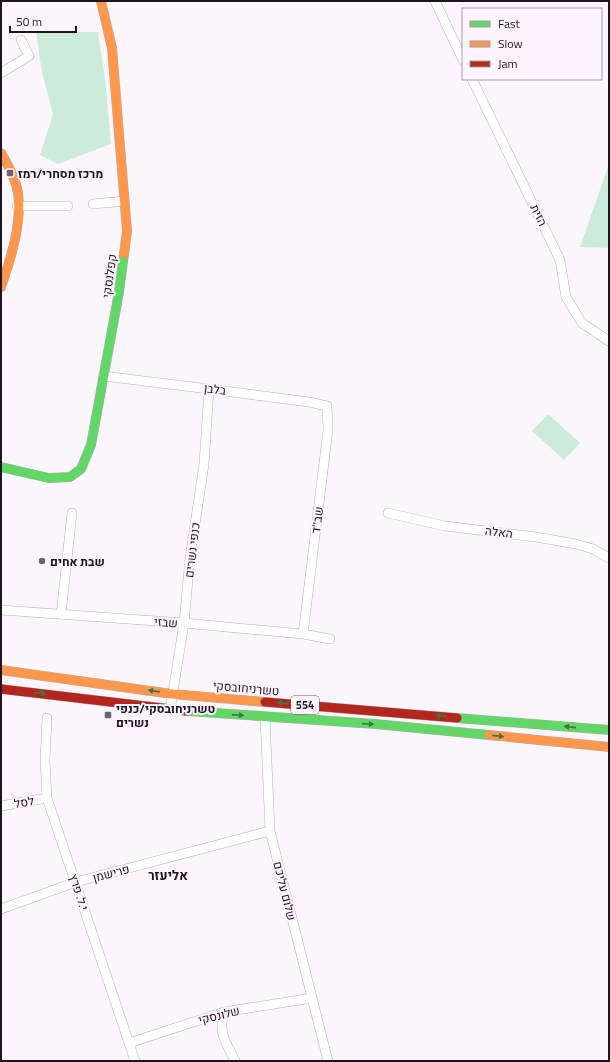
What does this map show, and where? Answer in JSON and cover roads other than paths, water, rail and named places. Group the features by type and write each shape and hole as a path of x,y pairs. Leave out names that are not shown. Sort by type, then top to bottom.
{"main road":[{"name":"קפלנסקי","path":"1,467 49,478 70,477 82,469 91,445 119,292 127,231 112,48 101,1"},
{"path":"1,153 7,162 18,192 16,234 1,287"},
{"name":"טשרניחובסקי","path":"1,670 172,694 609,730"},
{"name":"554","path":"1,689 170,710 375,724 609,747"}],"street":[{"path":"435,1 462,58"},
{"path":"1,73 29,56 21,40"},
{"name":"הזית","path":"472,80 560,260 566,297 582,323 609,341"},
{"path":"93,204 125,201"},
{"path":"17,206 68,206"},
{"name":"בלבן","path":"103,376 209,388 309,402 327,406"},
{"name":"כנפי נשרים","path":"170,710 184,623 190,558 204,464 209,388"},
{"name":"שב''ד","path":"304,634 328,430 327,406"},
{"path":"61,614 72,512"},
{"name":"האלה","path":"388,513 445,526 515,534 576,544 593,549 609,558"},
{"name":"שבזי","path":"1,610 184,623 304,634 330,639"},
{"name":"שלום עליכם","path":"265,717 270,831 328,1061"},
{"name":"י.ל. פרץ","path":"47,718 47,798 135,1061"},
{"name":"לסל","path":"1,806 47,798"},
{"name":"פרישמן","path":"1,909 76,882 270,831"},
{"name":"שלונסקי","path":"129,1043 224,1012 312,998"},
{"path":"224,1012 221,1022 221,1032 235,1061"}],"place":[{"name":"מרכז מסחרי/רמז","path":"10,173"},
{"name":"שבת אחים","path":"42,561"},
{"name":"טשרניחובסקי/כנפי נשרים","path":"108,715"}],"district":[{"name":"אליעזר","path":"168,875"}]}
